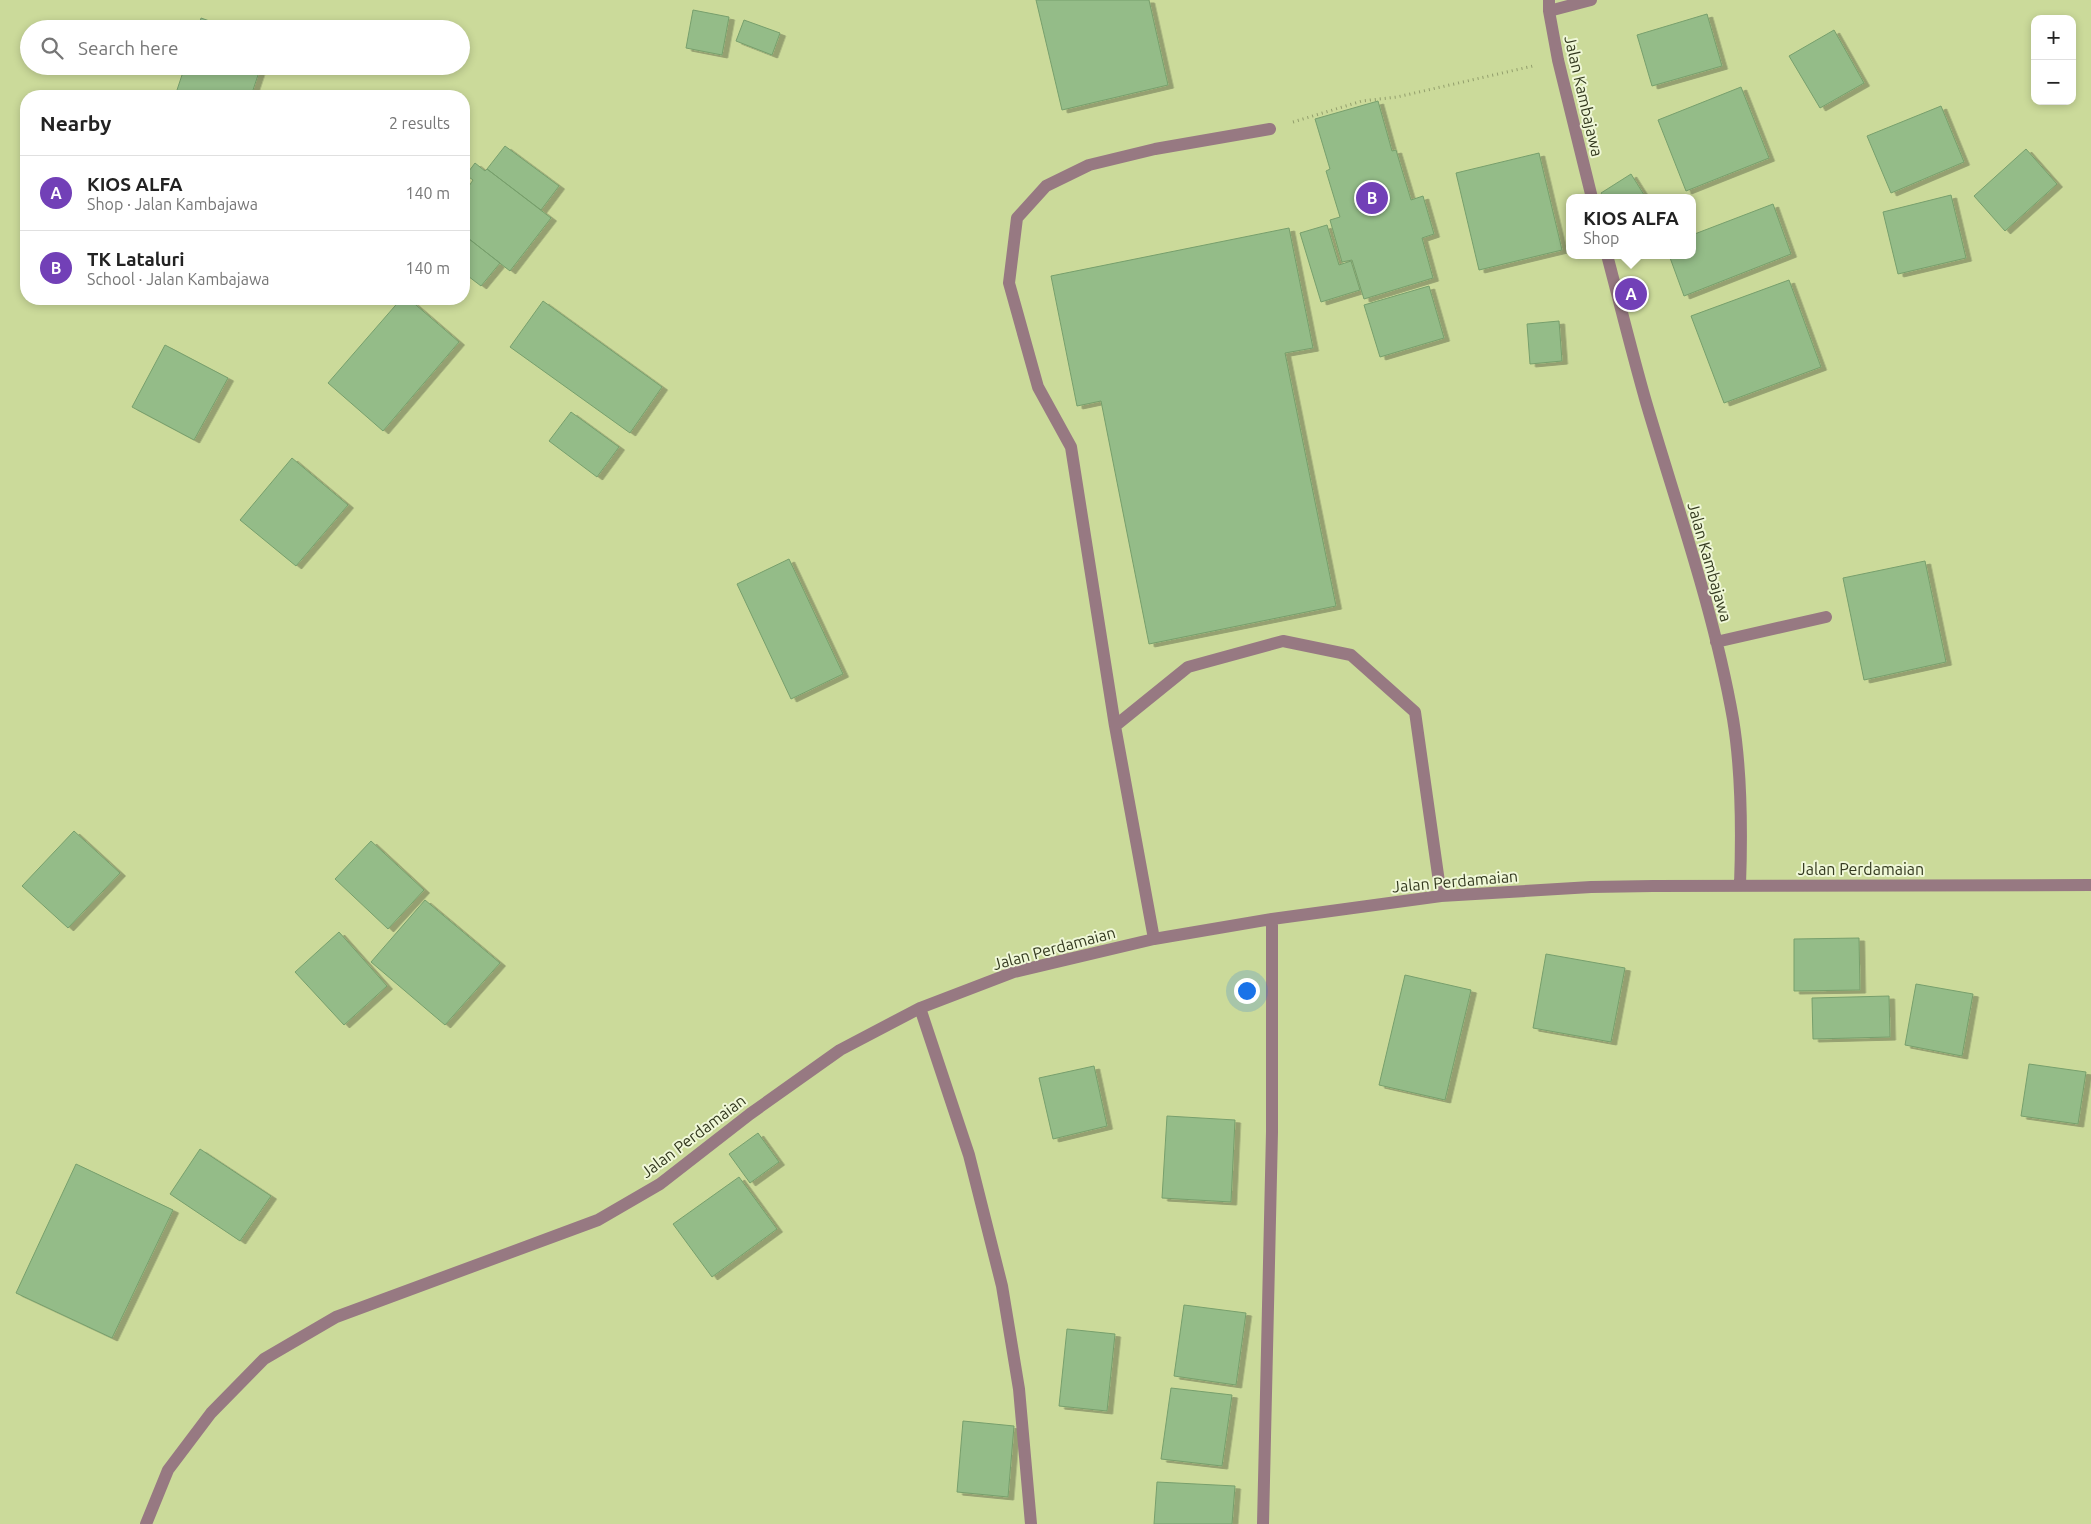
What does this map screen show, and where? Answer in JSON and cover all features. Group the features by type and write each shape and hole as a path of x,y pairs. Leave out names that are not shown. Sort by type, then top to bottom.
{"street":[{"path":"1549,5 1591,0"},
{"name":"Jalan Kambajawa","path":"1549,5 1558,60 1591,194"},
{"path":"1154,939 1114,726 1071,447 1038,388 1009,283 1017,218 1046,186 1089,165 1155,149 1270,129"},
{"name":"Jalan Kambajawa","path":"1608,259 1645,400 1692,554 1716,642 1733,720 1743,821 1740,885"},
{"path":"1716,642 1826,617"},
{"path":"1114,726 1188,667 1283,641 1351,655 1415,712 1441,896"},
{"name":"Jalan Perdamaian","path":"146,1524 168,1470 211,1413 264,1359 336,1317 598,1220 660,1184 750,1114 840,1050 920,1008 1014,972 1154,939 1272,919 1441,896 1591,887 2091,885"},
{"path":"1263,1524 1272,1132 1272,919"},
{"path":"920,1008 969,1155 1002,1286 1018,1388 1031,1524"}],"path":[{"path":"1270,129 1362,101 1396,96 1558,60"}],"building":[{"path":"1036,0 1149,0 1168,85 1062,110"},
{"path":"693,10 729,17 722,55 686,48"},
{"path":"1707,14 1722,66 1652,86 1637,35"},
{"path":"744,20 780,33 772,55 736,41"},
{"path":"1834,30 1864,83 1820,108 1789,56"},
{"path":"182,75 258,75 253,90 177,90"},
{"path":"1741,87 1769,158 1686,191 1658,120"},
{"path":"1378,101 1392,151 1396,150 1411,200 1423,196 1434,234 1422,238 1433,278 1364,299 1352,260 1342,262 1330,220 1340,217 1326,171 1330,169 1315,119"},
{"path":"1941,106 1964,162 1891,193 1867,136"},
{"path":"505,146 559,186 541,210 487,169"},
{"path":"2026,149 2057,184 2005,231 1974,196"},
{"path":"1539,153 1562,250 1479,270 1456,173"},
{"path":"475,163 485,171 487,169 551,218 510,271 470,240 470,184 473,180 470,178 470,170"},
{"path":"1631,174 1644,194 1602,194"},
{"path":"1951,195 1966,258 1898,274 1883,212"},
{"path":"1773,204 1791,254 1684,296 1670,259 1696,259 1696,233"},
{"path":"1327,225 1339,265 1351,261 1360,290 1321,302 1300,233"},
{"path":"1289,228 1313,348 1285,353 1336,606 1149,644 1101,401 1077,406 1051,276"},
{"path":"470,240 500,263 481,286 470,278"},
{"path":"1789,280 1821,367 1724,403 1691,316"},
{"path":"1429,286 1444,338 1380,357 1364,305"},
{"path":"543,301 662,387 630,433 510,347"},
{"path":"396,305 416,305 459,342 383,431 328,383"},
{"path":"1559,321 1562,361 1530,364 1527,324"},
{"path":"165,345 228,378 194,440 132,407"},
{"path":"571,412 619,447 597,477 549,441"},
{"path":"292,458 348,505 296,566 240,520"},
{"path":"789,559 843,674 791,699 737,584"},
{"path":"1925,561 1946,662 1864,680 1843,578"},
{"path":"74,831 120,873 68,928 22,886"},
{"path":"371,841 424,890 388,929 335,879"},
{"path":"425,900 500,963 445,1025 371,962"},
{"path":"339,932 387,986 344,1025 295,972"},
{"path":"1859,938 1860,990 1794,991 1794,939"},
{"path":"1546,954 1625,968 1611,1042 1533,1028"},
{"path":"1405,975 1471,990 1445,1100 1379,1085"},
{"path":"1916,984 1973,994 1962,1056 1905,1045"},
{"path":"1889,996 1890,1037 1813,1039 1812,998"},
{"path":"2029,1064 2086,1072 2078,1124 2021,1116"},
{"path":"1094,1066 1107,1126 1053,1139 1039,1078"},
{"path":"1167,1116 1235,1120 1231,1202 1162,1198"},
{"path":"758,1133 779,1162 750,1183 729,1154"},
{"path":"200,1149 271,1196 240,1241 170,1194"},
{"path":"76,1164 173,1210 112,1338 16,1293"},
{"path":"739,1177 777,1229 712,1277 673,1224"},
{"path":"1184,1305 1246,1313 1236,1385 1174,1376"},
{"path":"1067,1329 1115,1334 1107,1411 1059,1406"},
{"path":"1171,1388 1232,1395 1222,1466 1161,1459"},
{"path":"963,1421 1014,1426 1008,1497 957,1492"},
{"path":"1157,1482 1235,1486 1232,1524 1154,1524"}],"place":[{"name":"TK Lataluri","path":"1372,198"},
{"name":"KIOS ALFA","path":"1631,294"}]}
